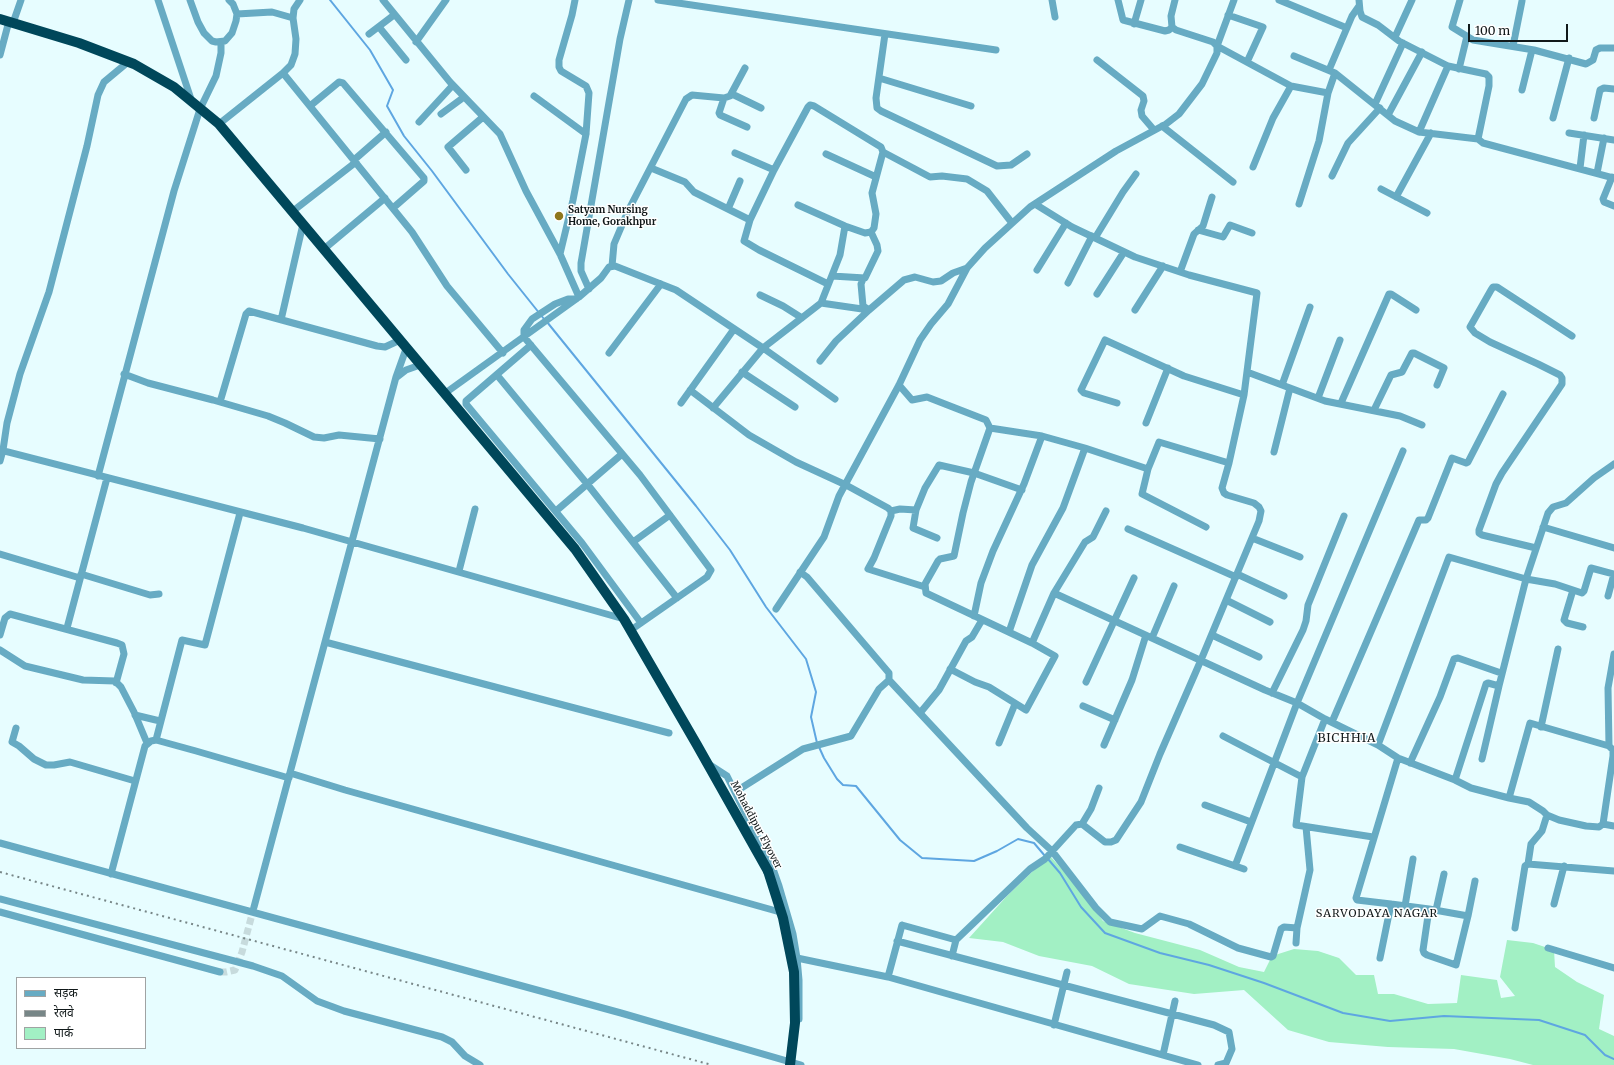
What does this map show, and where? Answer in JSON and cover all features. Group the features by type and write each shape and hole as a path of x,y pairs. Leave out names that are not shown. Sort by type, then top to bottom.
{"highway":[{"name":"Mohaddipur Flyover","path":"8,21 79,43 128,62 174,87 218,124 293,211 444,394 505,459 575,549 631,630 768,871 783,918 794,972 795,1064"}],"street":[{"path":"0,55 8,21 21,0"},
{"path":"158,0 192,102"},
{"path":"190,0 198,22 204,33 212,41 221,42 225,41 232,33 236,21 235,9 229,0"},
{"path":"218,124 291,65 295,54 296,39 293,18 295,6 300,0"},
{"path":"382,0 453,85 503,138 526,191 560,254 578,298"},
{"path":"416,42 446,0"},
{"path":"560,254 573,200 586,134 589,93 588,88 561,71 559,66 559,60 575,0"},
{"path":"589,289 581,271 581,264 619,47 629,0"},
{"path":"658,0 996,50"},
{"path":"1052,0 1055,16"},
{"path":"1118,0 1123,20 1165,31 1172,26"},
{"path":"1134,24 1141,0"},
{"path":"1175,0 1171,16 1172,26 1176,30 1213,42 1217,46 1290,86 1328,93"},
{"path":"776,609 824,537 840,496 899,385 920,340 948,304 967,268 1012,223 1035,204 1116,151 1162,126 1178,114 1202,84 1217,53 1217,46 1234,0"},
{"path":"1279,0 1347,28"},
{"path":"1395,37 1412,0"},
{"path":"1460,0 1452,27 1473,40 1514,46 1589,64 1593,60 1596,50 1600,48 1614,48"},
{"path":"1514,46 1523,0"},
{"path":"1299,204 1319,141 1332,72 1347,28 1359,3"},
{"path":"1359,3 1362,17 1378,25 1403,43 1448,66 1486,74 1489,77 1489,86 1478,139"},
{"path":"236,14 272,12 293,18"},
{"path":"369,34 394,15"},
{"path":"1228,15 1263,27 1247,62"},
{"path":"379,27 406,60"},
{"path":"884,34 876,103 877,108 880,111 997,166 1011,165 1027,154"},
{"path":"1459,69 1467,36"},
{"path":"98,476 174,191 200,109 216,76 221,42"},
{"path":"1332,176 1348,143 1378,106 1403,43"},
{"path":"1522,90 1532,50"},
{"path":"1388,115 1422,52"},
{"path":"1294,56 1332,72 1388,115 1401,124 1418,132 1478,139 1482,142 1613,177 1603,199 1604,202 1614,206"},
{"path":"1553,118 1569,58"},
{"path":"1097,60 1143,96 1144,101 1141,110 1142,116 1154,130"},
{"path":"0,461 7,423 20,374 49,292 87,146 98,95 104,82 128,62"},
{"path":"1418,132 1448,66"},
{"path":"612,266 614,244 628,211 688,96 692,95 724,98 730,96 745,68"},
{"path":"283,73 412,232 447,286 503,353"},
{"path":"878,78 971,106"},
{"path":"310,106 339,82 341,82 386,132 425,180 393,208"},
{"path":"419,122 453,85"},
{"path":"1253,167 1273,118 1290,86"},
{"path":"1594,118 1600,90 1604,88 1614,89"},
{"path":"732,94 761,108"},
{"path":"534,96 586,134"},
{"path":"441,114 464,97"},
{"path":"724,98 719,113 720,115 747,127"},
{"path":"828,284 744,241 750,220 774,170 808,107 810,106 814,106 881,147 883,152 930,177 947,176 967,179 987,191 1012,223"},
{"path":"466,170 448,147 483,117"},
{"path":"1162,126 1233,182"},
{"path":"293,211 355,161 386,132"},
{"path":"1396,197 1431,133"},
{"path":"1569,133 1614,140"},
{"path":"1580,168 1584,136"},
{"path":"1597,173 1604,138"},
{"path":"798,205 846,226 865,233 871,232 874,228 876,214 872,193 883,152"},
{"path":"735,153 774,170"},
{"path":"826,154 876,177"},
{"path":"651,168 685,182 694,192 750,220"},
{"path":"1068,282 1094,237 1136,174"},
{"path":"728,209 740,181"},
{"path":"1382,189 1427,213"},
{"path":"1180,272 1194,234 1203,226 1212,197"},
{"path":"324,249 385,198"},
{"path":"952,956 956,940 1030,870 1045,859 1076,825 1082,824 1105,842 1116,840 1141,802 1160,754 1202,660 1237,576 1259,521 1261,511 1254,503 1227,496 1222,488 1244,394 1257,293 1180,272 1124,252 1066,223 1035,204"},
{"path":"1037,270 1066,223"},
{"path":"281,320 303,224"},
{"path":"1198,230 1223,237 1230,225 1252,233"},
{"path":"713,408 762,348 821,303 840,255 846,226"},
{"path":"869,310 863,306 861,284 878,251 871,232"},
{"path":"1097,294 1124,252"},
{"path":"444,394 569,305 589,289 609,267 615,266 676,290 835,399"},
{"path":"1135,310 1163,266"},
{"path":"820,361 836,341 904,280 915,277 933,282 941,281 953,272 967,268"},
{"path":"832,276 863,278"},
{"path":"610,353 660,284"},
{"path":"1536,548 1482,535 1479,533 1479,530 1499,478 1562,384 1562,378 1560,375 1490,342 1475,333 1470,327 1493,287 1497,287 1572,336"},
{"path":"1341,403 1389,294 1416,310"},
{"path":"760,295 783,306 802,318"},
{"path":"578,298 568,299 555,304 532,319 524,330 524,337 622,454 711,570 707,577 631,630"},
{"path":"821,303 869,310"},
{"path":"1282,385 1310,307"},
{"path":"220,402 247,312 249,311 378,346 385,347 400,340"},
{"path":"681,403 734,329"},
{"path":"1318,398 1340,340"},
{"path":"1117,403 1084,393 1081,390 1104,341 1110,342 1184,376 1244,394"},
{"path":"531,346 466,400 466,404 505,459 556,511 600,565 641,623"},
{"path":"254,907 396,377 406,349"},
{"path":"1374,410 1391,375 1402,372 1414,353 1444,368 1437,385"},
{"path":"396,377 406,370 420,365"},
{"path":"1146,423 1168,368"},
{"path":"742,372 795,407"},
{"path":"1247,372 1318,398 1400,416 1422,424"},
{"path":"124,374 148,383 220,402 279,421 314,437 324,438 339,435 380,439"},
{"path":"497,375 588,485 677,598"},
{"path":"899,385 912,400 927,397 986,420 990,428 974,473 963,513 954,556 940,559 938,561 925,584 926,593 1032,643 1055,657 1028,709 1025,710 989,687 975,682 950,669"},
{"path":"1274,452 1290,388"},
{"path":"690,390 755,439 796,462 846,485 888,508 891,516 868,569 925,587"},
{"path":"1332,722 1419,520 1426,520 1428,518 1452,458 1466,463 1468,462 1503,394"},
{"path":"990,428 1042,436 1085,448 1148,469"},
{"path":"974,616 981,583 990,557 1022,490 1042,436"},
{"path":"1206,527 1142,494 1148,469 1159,442 1229,463"},
{"path":"1009,632 1032,564 1063,508 1085,448"},
{"path":"2,450 352,541 624,619"},
{"path":"1235,866 1273,762 1297,702 1403,451"},
{"path":"556,511 588,485 622,454"},
{"path":"1482,759 1526,579 1543,527 1551,510 1566,503 1594,478 1614,464"},
{"path":"937,538 913,528 916,510 939,465 974,473 1022,490"},
{"path":"67,628 107,478"},
{"path":"459,571 475,509"},
{"path":"890,511 900,509 916,510"},
{"path":"1032,643 1054,593 1085,542 1093,537 1106,511"},
{"path":"156,740 182,640 205,645 240,513"},
{"path":"633,542 670,515"},
{"path":"1272,692 1303,630 1308,605 1344,516"},
{"path":"1543,527 1614,548"},
{"path":"1128,529 1284,596"},
{"path":"1252,538 1300,557"},
{"path":"0,554 150,595 159,594"},
{"path":"1378,745 1449,557 1526,579 1555,584 1584,592 1591,568 1614,574 1608,596"},
{"path":"800,572 808,577 889,673 889,680 1051,852 1096,908 1110,922 1142,929 1160,916 1189,924 1238,948 1271,957 1273,956 1281,929 1284,927 1297,928"},
{"path":"1086,682 1113,620 1134,578"},
{"path":"1104,745 1149,636 1174,586"},
{"path":"1573,590 1564,620 1567,623 1583,627"},
{"path":"1054,593 1297,702 1325,719 1378,745 1398,758 1410,763 1455,780 1471,788 1529,802 1547,815 1559,820 1586,826 1598,827 1603,824 1614,826"},
{"path":"1226,600 1270,622"},
{"path":"0,635 5,618 10,614 67,628 122,645 124,654 116,683"},
{"path":"920,713 939,690 966,641 972,637 982,620"},
{"path":"1212,635 1259,657"},
{"path":"326,642 670,733"},
{"path":"1541,727 1558,649"},
{"path":"0,650 25,666 83,680 115,681 121,687 147,743"},
{"path":"1609,746 1608,688 1614,654"},
{"path":"1410,763 1440,697 1454,658 1502,673"},
{"path":"735,792 803,749 851,736 879,689 889,680"},
{"path":"1455,780 1486,684 1488,683 1499,686"},
{"path":"999,743 1015,704"},
{"path":"1083,706 1115,720"},
{"path":"135,715 160,721"},
{"path":"1325,719 1302,777 1296,824 1297,826 1373,837"},
{"path":"1509,798 1530,723 1609,746 1613,750 1613,766 1603,824"},
{"path":"16,728 12,742 34,759 46,765 70,762 136,781"},
{"path":"1223,736 1302,777"},
{"path":"111,874 145,746 147,743 156,740 345,790 788,914"},
{"path":"1398,758 1373,837 1356,899 1468,916"},
{"path":"0,844 621,1013 795,1064 800,1002 797,958 788,914 773,869 727,776 708,765"},
{"path":"1082,824 1091,809 1099,788"},
{"path":"1205,805 1251,822"},
{"path":"1515,928 1525,866 1528,864 1531,844 1542,831 1547,815"},
{"path":"1296,943 1297,928 1310,870 1306,827"},
{"path":"1180,847 1244,869"},
{"path":"1405,906 1413,859"},
{"path":"1528,864 1614,871"},
{"path":"1554,904 1564,866"},
{"path":"1444,874 1423,950 1427,955 1456,965 1475,881"},
{"path":"0,899 256,967 282,976 318,1001 344,1011 442,1037 452,1042 465,1056 480,1065"},
{"path":"1380,958 1391,904"},
{"path":"0,912 220,972"},
{"path":"888,977 897,941 903,925 956,940"},
{"path":"897,941 1214,1025 1229,1032 1232,1049 1226,1063 1218,1065"},
{"path":"1548,948 1614,967"},
{"path":"797,958 888,977 1163,1055 1180,1063 1198,1065"},
{"path":"1054,1025 1067,972"},
{"path":"1163,1055 1175,1001"}],"green space":[{"path":"1051,857 1076,885 1103,921 1135,933 1200,950 1239,967 1264,972 1272,956 1294,949 1318,951 1339,958 1356,975 1374,975 1378,994 1394,994 1428,1004 1457,1003 1461,975 1497,980 1501,998 1515,996 1500,977 1507,940 1533,943 1554,950 1555,967 1577,982 1604,995 1599,1029 1614,1036 1614,1065 1533,1065 1510,1059 1454,1049 1388,1047 1329,1042 1288,1030 1244,990 1194,994 1129,984 1092,966 1039,956 1003,942 969,938 1007,896 1034,870"}],"waterway":[{"path":"330,0 370,50 393,90 387,106 404,136 432,171 508,274 544,319"},
{"path":"547,322 730,550 766,607 806,659 816,692 811,717 817,743"},
{"path":"819,747 837,779 843,785 856,786 900,840 922,858 974,861 997,851 1018,839 1034,843 1045,856"},
{"path":"1048,859 1060,873 1081,907 1105,933 1160,953 1209,965 1264,983 1343,1013 1390,1021 1444,1016 1539,1020 1585,1035 1605,1055 1614,1059"}],"tunnel":[{"path":"220,972 235,970 242,952 254,907"}],"railway":[{"path":"0,872 712,1065"}],"place":[{"name":"Satyam Nursing Home, Gorakhpur","path":"559,216"}],"district":[{"name":"BICHHIA","path":"1347,739"},
{"name":"SARVODAYA NAGAR","path":"1377,914"}]}
